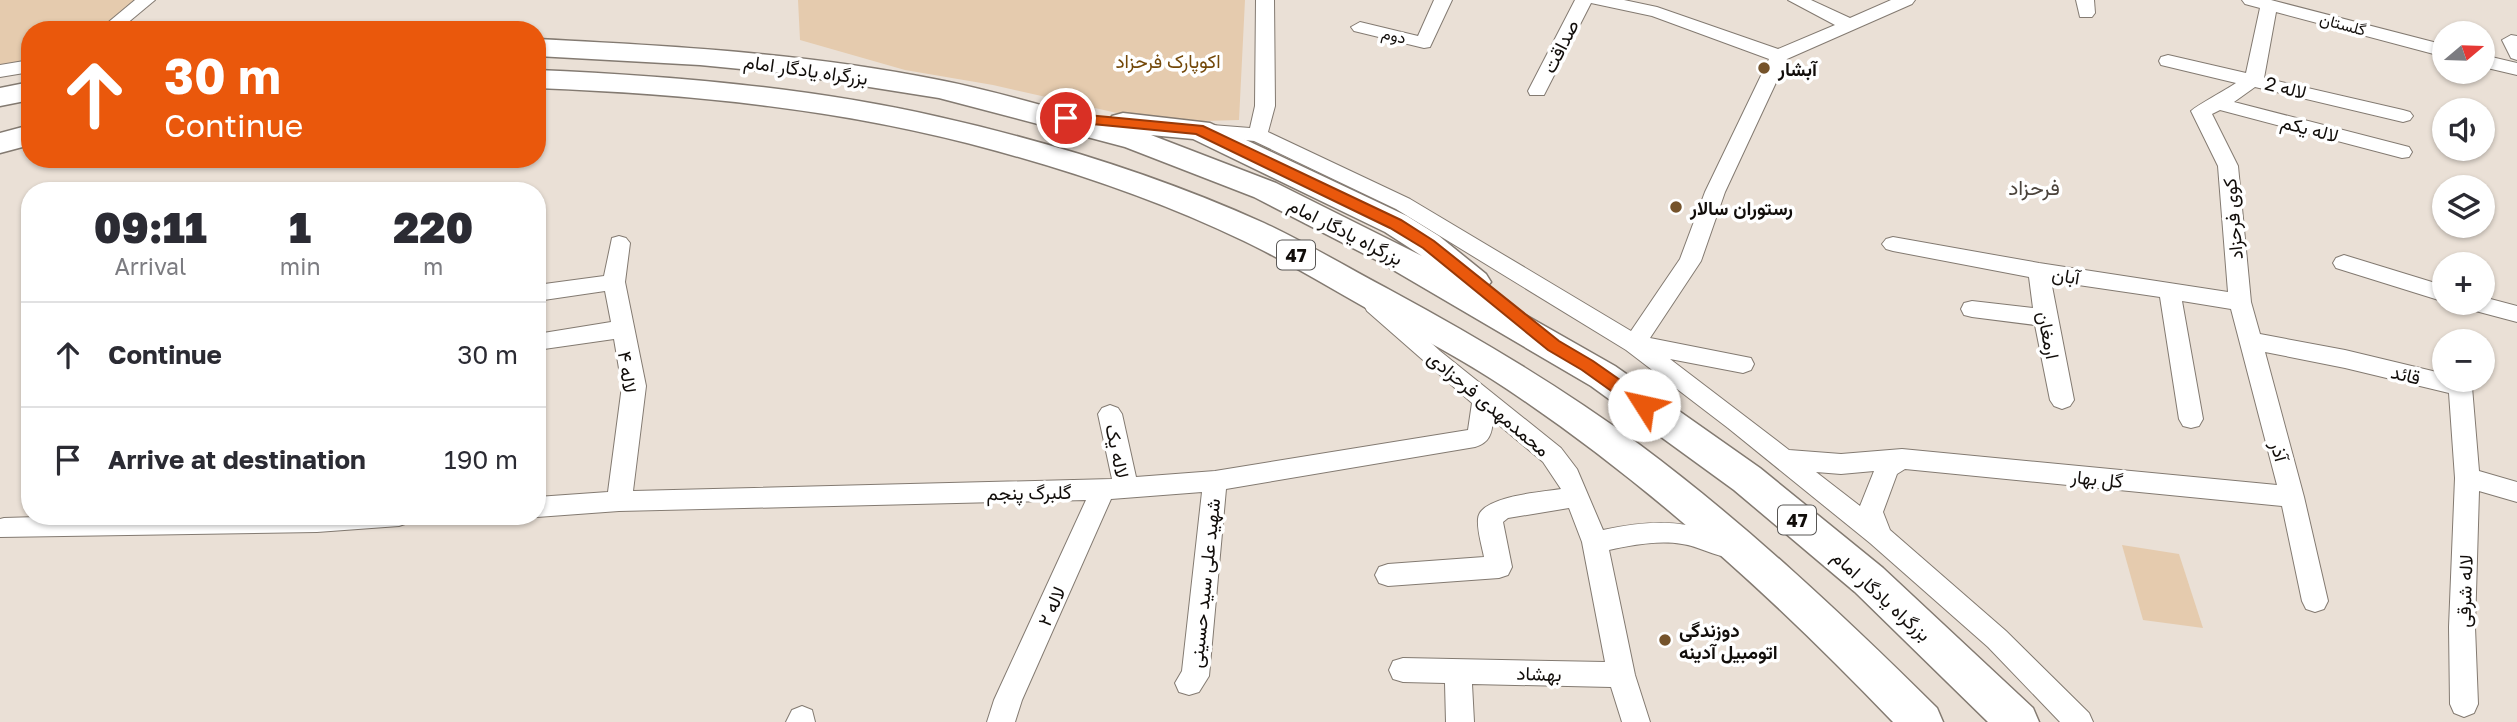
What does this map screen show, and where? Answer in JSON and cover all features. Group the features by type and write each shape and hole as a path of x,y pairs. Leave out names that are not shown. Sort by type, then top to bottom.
{"highway":[{"name":"بزرگراه یادگار امام","path":"546,47 700,56 781,64 939,89 1135,140 1265,190 1390,253 1595,371 1747,479 1869,580 2018,722"},
{"name":"بزرگراه یادگار امام","path":"546,80 679,88 814,104 977,136 1065,160 1194,207 1258,234 1462,345 1570,414 1746,552 1922,722"},
{"path":"0,97 21,93"},
{"path":"1040,115 1199,130 1396,224 1428,244 1553,346"},
{"path":"0,125 21,122"},
{"path":"0,143 21,137"}],"street":[{"path":"119,21 146,0"},
{"path":"1258,135 1265,106 1265,0"},
{"name":"دوم","path":"1360,27 1424,43 1443,0"},
{"name":"صداقت","path":"1537,91 1584,0"},
{"path":"1598,0 1657,12 1779,56"},
{"path":"1797,0 1850,25"},
{"path":"1634,344 1690,261 1715,192 1779,56 1906,0"},
{"path":"2218,104 2254,79 2260,2"},
{"name":"گلستان","path":"2260,2 2334,14 2394,37"},
{"path":"2332,42 2334,14"},
{"path":"2394,17 2394,37 2432,47"},
{"name":"لاله 2","path":"2168,61 2403,116"},
{"path":"2496,64 2517,69"},
{"path":"0,71 21,68"},
{"name":"لاله یکم","path":"2218,104 2402,152"},
{"name":"کوی فرحزاد","path":"2218,104 2201,111 2228,166 2240,302"},
{"path":"1199,130 1258,135 1403,204 1634,344 1783,458 1879,536 1997,639 2079,722"},
{"name":"لاله ۴","path":"618,243 614,282 634,386 619,501"},
{"name":"آبان","path":"1893,244 2039,271 2240,302"},
{"path":"2344,263 2432,290"},
{"name":"ارمغان","path":"2039,271 2045,318 2062,400"},
{"path":"546,292 614,282"},
{"name":"محمدمهدی فرحزادی","path":"1354,286 1432,357 1552,454 1568,476 1595,542 1621,675 1636,722"},
{"path":"2170,292 2191,419"},
{"name":"آذر","path":"2240,302 2292,497 2315,601"},
{"path":"2495,308 2517,314"},
{"path":"1972,309 2045,318"},
{"path":"546,341 622,329"},
{"name":"قائد","path":"2248,340 2345,359 2460,387 2467,478"},
{"path":"1634,344 1743,364"},
{"name":"گلبرگ پنجم","path":"546,506 619,501 1114,489 1214,481 1475,438 1480,432 1485,398"},
{"name":"لاله یک","path":"1110,414 1114,489"},
{"name":"گل بهار","path":"1783,458 1841,464 1902,459 2292,497"},
{"path":"1879,536 1871,512 1876,495 1887,468 1902,459"},
{"path":"2467,478 2517,492"},
{"name":"لاله شرقی","path":"2464,704 2462,627 2467,478"},
{"name":"شهید علی سید حسینی","path":"1189,683 1195,676 1214,481"},
{"name":"لاله ۲","path":"1001,722 1008,700 1114,489"},
{"path":"1388,575 1499,567 1490,518 1502,509 1577,496"},
{"path":"4,528 160,525"},
{"path":"1595,542 1638,533 1682,533 1746,552"},
{"name":"بهشاد","path":"1403,670 1621,675"},
{"path":"1458,671 1460,722"}],"green space":[{"path":"0,0 151,0 128,21 21,21 21,70 0,73"},
{"name":"اکوپارک فرحزاد","path":"798,0 1245,0 1239,120 1171,122 1117,113 993,85 905,70 800,40"},
{"path":"2122,545 2179,554 2203,628 2143,620"}],"place":[{"name":"آبشار","path":"1764,68"},
{"name":"رستوران سالار","path":"1676,207"},
{"name":"دوزندگی اتومبیل آدینه","path":"1665,640"}],"district":[{"name":"فرحزاد","path":"2034,187"}],"route":[{"path":"1066,118 1199,130 1396,224 1428,244 1553,346 1588,365 1644,405"}]}
